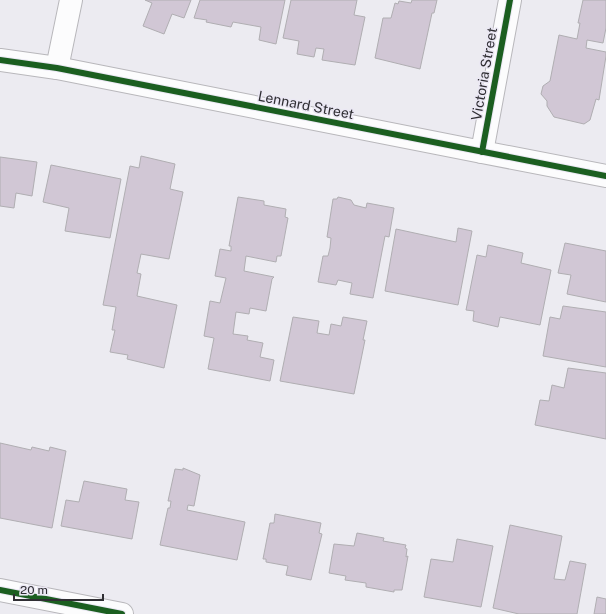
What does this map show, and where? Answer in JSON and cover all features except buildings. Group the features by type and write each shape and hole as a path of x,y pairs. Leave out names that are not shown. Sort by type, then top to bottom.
{"street":[{"path":"57,68 71,0"},
{"name":"Victoria Street","path":"482,152 510,0"},
{"name":"Lennard Street","path":"0,60 57,68 606,176"},
{"path":"0,590 122,614"}],"cycle path":[{"path":"482,152 510,0"},
{"path":"0,60 57,68 606,176"},
{"path":"0,590 122,614"}]}
